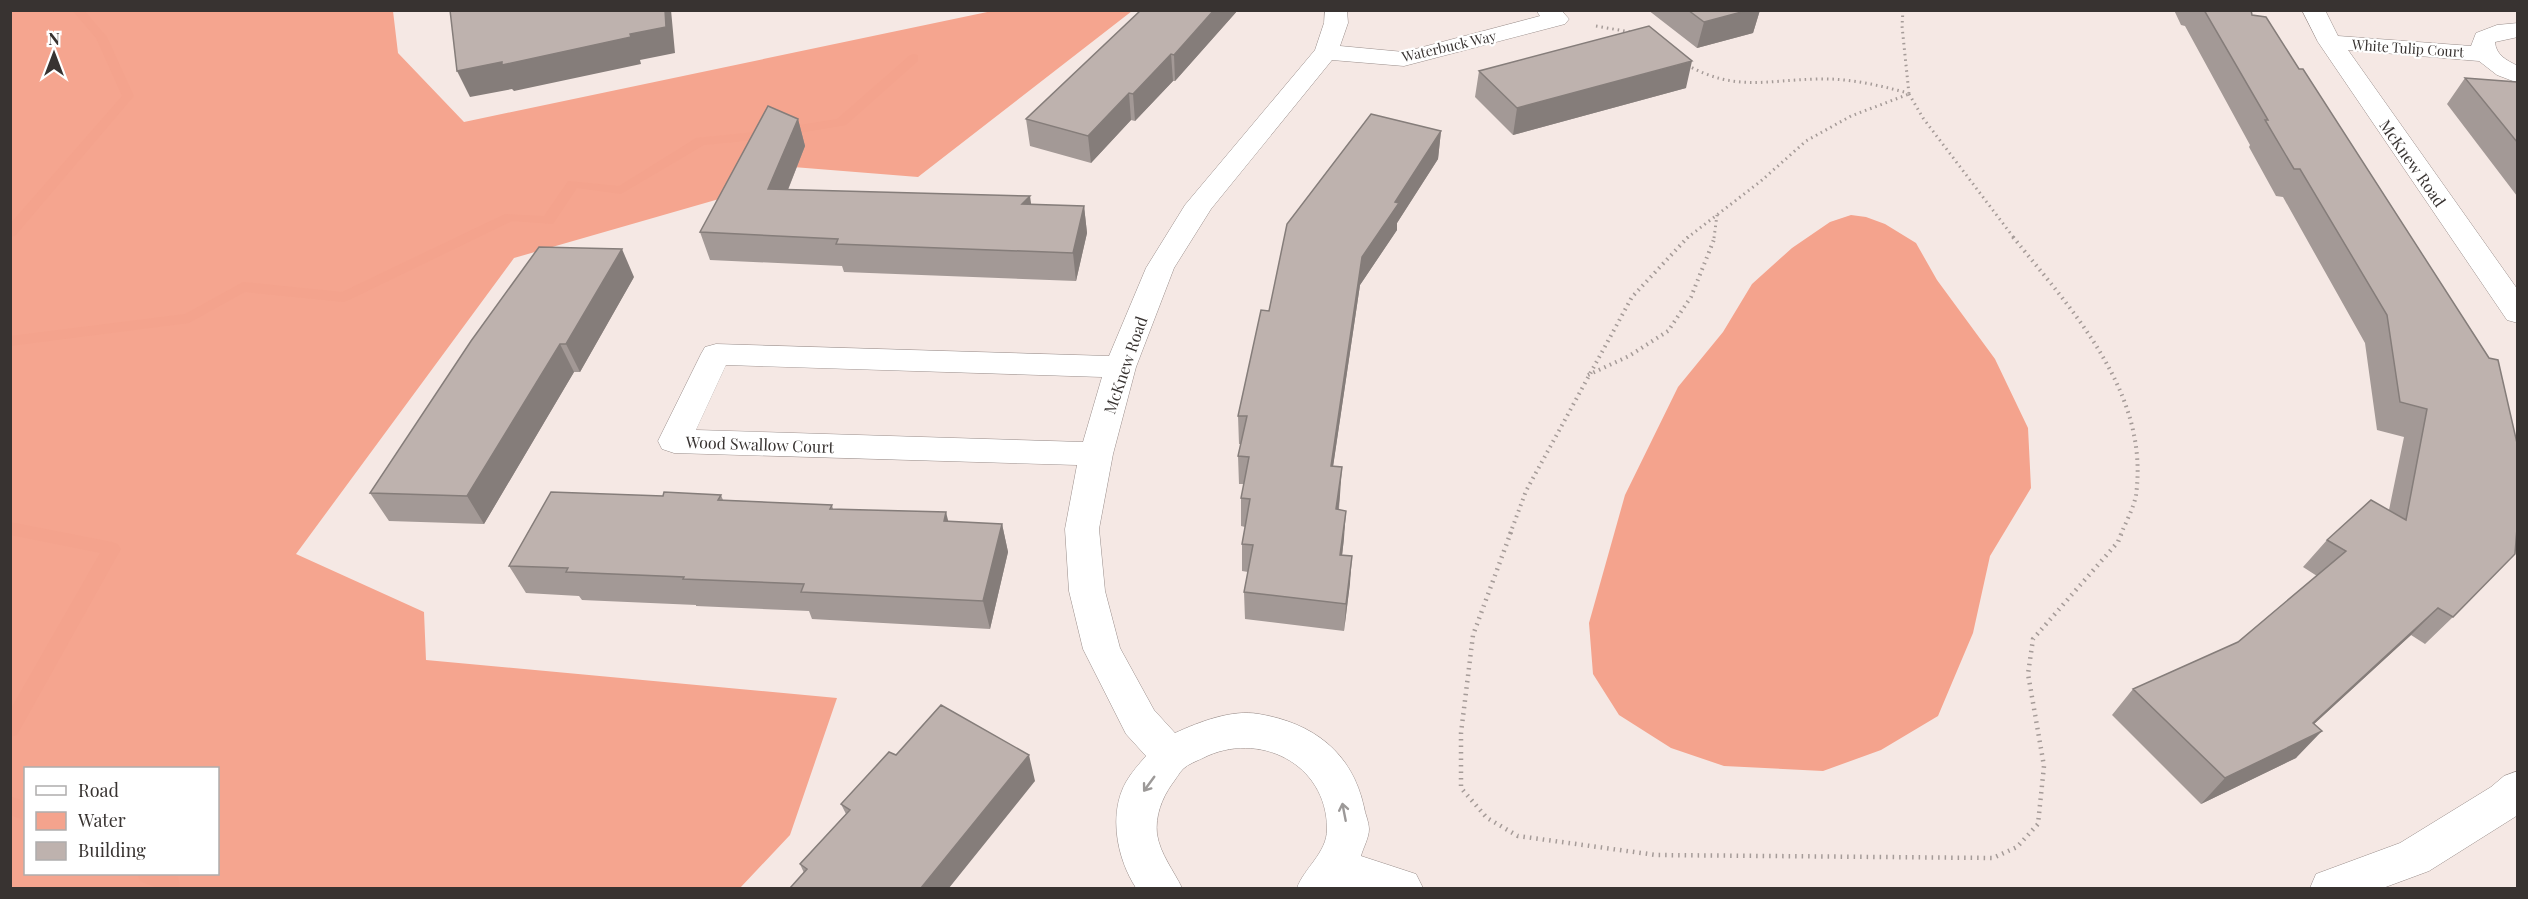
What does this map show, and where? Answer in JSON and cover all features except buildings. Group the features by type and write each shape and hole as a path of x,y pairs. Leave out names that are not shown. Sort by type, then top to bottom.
{"street":[{"name":"McKnew Road","path":"1170,754 1140,722 1102,650 1087,591 1082,529 1096,454 1120,366 1160,268 1198,205 1326,52 1336,23 1336,10"},
{"name":"McKnew Road","path":"2313,10 2330,42 2517,313"},
{"name":"Waterbuck Way","path":"1326,52 1404,59 1552,15"},
{"name":"White Tulip Court","path":"2517,30 2497,32 2484,38 2482,45 2486,54 2504,70 2517,76"},
{"name":"White Tulip Court","path":"2330,42 2486,54"},
{"name":"Wood Swallow Court","path":"1096,454 674,441 716,354 1120,366"},
{"path":"1160,888 1148,870 1136,834 1142,794 1170,754 1212,734 1257,730 1293,741 1320,760 1339,787 1347,830 1327,878 1401,888"},
{"path":"2331,888 2414,857 2506,800 2517,789"}],"path":[{"path":"1903,10 1902,26 1909,94 1923,118 1984,201 2082,322 2115,376 2136,440 2136,496 2118,542 2033,639 2028,675 2044,766 2038,824 2017,847 1993,858 1656,855 1518,836 1487,818 1461,788 1461,733 1473,635 1526,491 1632,297 1688,237 1761,181 1806,141 1851,116 1909,94"},
{"path":"1552,15 1633,33"},
{"path":"1684,63 1702,75 1726,81 1754,84 1833,78 1863,82 1909,94"},
{"path":"1588,376 1629,356 1668,331 1696,286 1714,243 1717,215"}],"shaded area":[{"path":"10,11 393,11 398,53 464,122 992,11 1132,11 918,177 745,163 719,199 514,258 296,554 424,612 426,660 837,698 790,835 740,888 11,888"}],"water":[{"path":"1851,215 1866,217 1885,224 1916,243 1937,280 1995,359 2028,428 2031,488 1990,556 1973,633 1938,716 1881,750 1823,771 1724,766 1671,748 1619,715 1593,674 1589,623 1625,495 1678,387 1723,332 1752,284 1792,248 1830,222"}],"waterway":[{"path":"10,233 128,96 101,37 77,10"},
{"path":"10,341 189,318 243,287 344,297 510,217 548,221 573,184 621,190 701,141 756,136 841,122 914,58"},
{"path":"10,528 112,549 10,729"},
{"path":"10,805 24,811"},
{"path":"150,875 170,884 169,888"}]}
